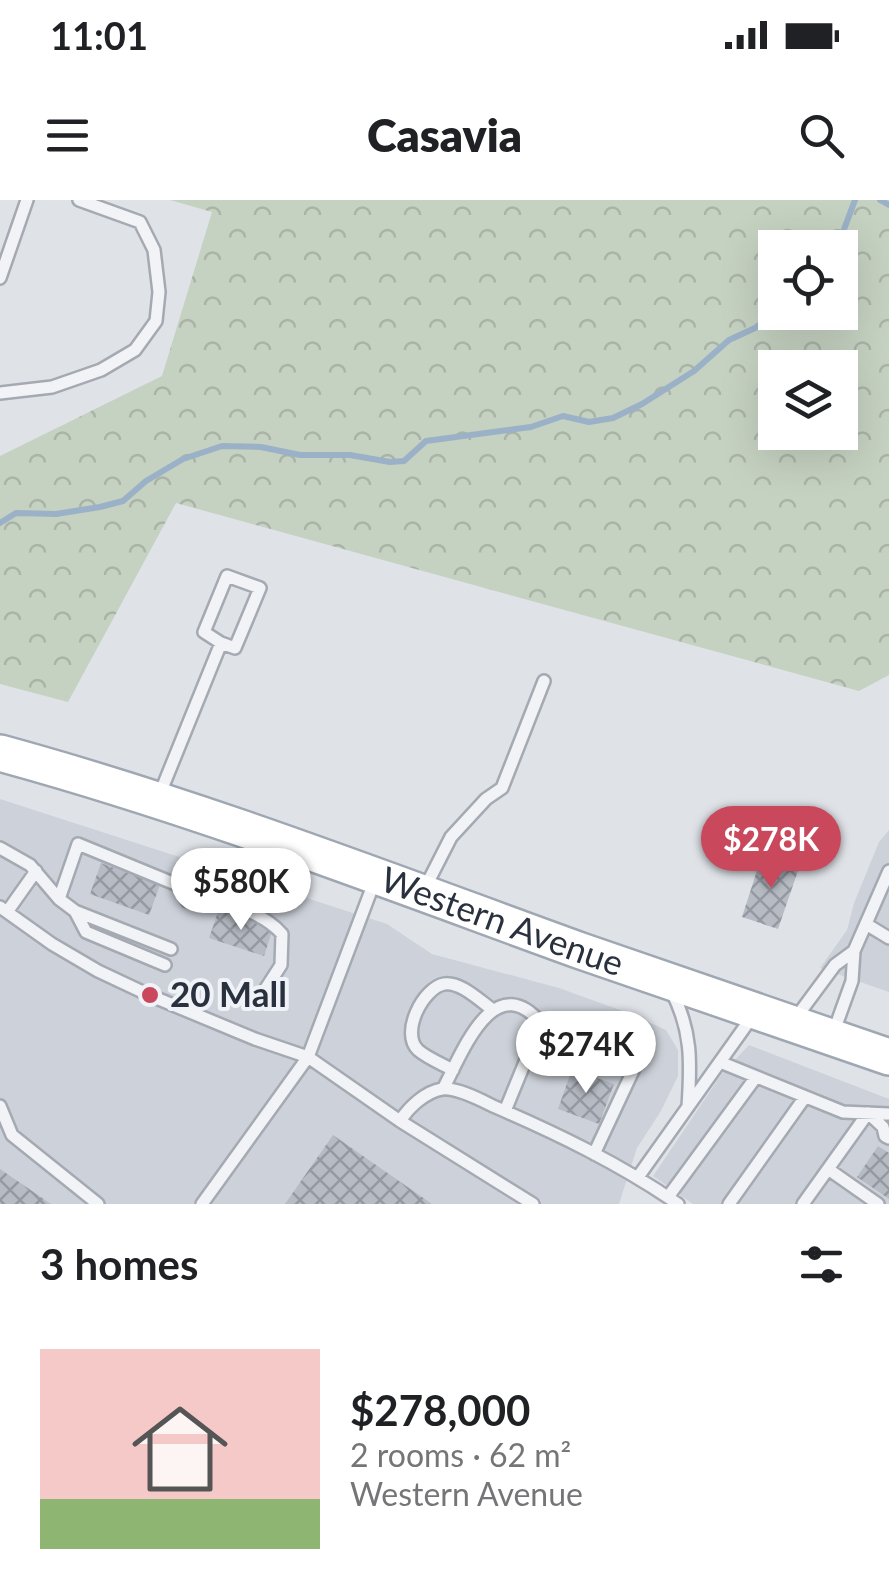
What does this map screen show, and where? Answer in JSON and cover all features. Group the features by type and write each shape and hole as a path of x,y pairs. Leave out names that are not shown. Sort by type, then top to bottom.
{"main road":[{"name":"Western Avenue","path":"0,752 72,772 377,874 582,951 889,1056"}],"lane":[{"path":"0,278 27,200"},
{"path":"0,393 52,387 101,370 135,350 156,321 159,292 154,250 140,222 78,200"},
{"path":"227,576 260,588 235,648 221,643 204,632 227,576"},
{"path":"158,800 221,643"},
{"path":"423,891 450,838 486,799 502,788 544,681"},
{"path":"59,899 78,844 273,923 282,934 281,965 261,996"},
{"path":"0,848 30,865 59,899 74,910 171,949"},
{"path":"832,1037 852,981 854,951 889,871"},
{"path":"36,872 4,910 52,944 149,995 308,1057 400,1121 533,1204"},
{"path":"202,1204 308,1057 377,874"},
{"path":"186,901 202,895"},
{"path":"74,910 86,932 165,965"},
{"path":"866,924 889,938"},
{"path":"792,1023 834,965 854,951"},
{"path":"665,980 682,1011 690,1046 688,1107"},
{"path":"453,1070 418,1050 410,1038 411,1023 431,991 445,984 459,986 492,1010"},
{"path":"400,1121 412,1104 443,1089 483,1017 511,1004 530,1010 541,1023 638,1060 594,1154"},
{"path":"638,1177 756,1011"},
{"path":"505,1111 541,1023"},
{"path":"720,1062 843,1112 889,1114"},
{"path":"443,1089 466,1094 553,1132 638,1177 673,1201 756,1077"},
{"path":"729,1204 805,1097"},
{"path":"0,1106 12,1134 98,1204"},
{"path":"868,1113 887,1131"},
{"path":"804,1204 868,1113"},
{"path":"828,1169 877,1204"}],"shaded area":[{"path":"0,799 387,924 432,954 559,988 666,1030 678,1050 678,1076 637,1148 619,1204 0,1204"},
{"path":"889,830 889,992 820,968 847,930 879,842"},
{"path":"749,1045 889,1099 889,1204 693,1204 653,1176 721,1075"}],"green space":[{"path":"170,200 889,200 889,675 859,691 176,503 68,702 0,684 0,456 162,376 212,212"}],"building":[{"path":"763,852 800,865 778,929 742,917"},
{"path":"101,863 160,885 149,915 90,894"},
{"path":"219,909 273,928 264,956 209,938"},
{"path":"572,1069 614,1084 599,1124 558,1109"},
{"path":"333,1135 432,1204 285,1204"},
{"path":"878,1146 889,1153 889,1199 857,1177"},
{"path":"0,1169 51,1204 0,1204"}],"waterway":[{"path":"844,230 855,200"},
{"path":"880,200 889,205"},
{"path":"0,523 16,513 56,514 123,501 146,481 183,459 222,446 404,461 426,441 531,427 563,416 589,422 613,418 694,371 729,340 758,326"}],"place":[{"name":"20 Mall","path":"150,995"}]}
